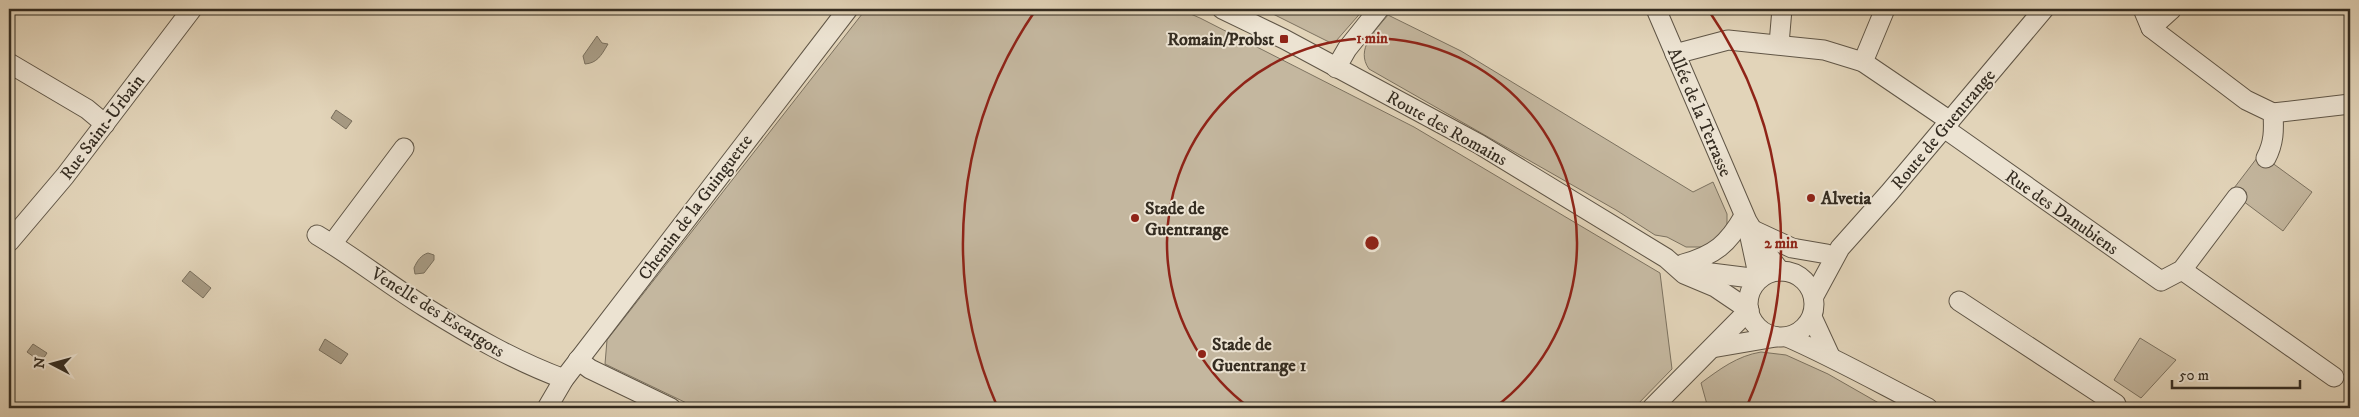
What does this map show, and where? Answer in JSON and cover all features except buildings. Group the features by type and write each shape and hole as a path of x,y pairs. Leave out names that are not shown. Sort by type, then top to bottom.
{"street":[{"name":"Rue Saint-Urbain","path":"9,242 65,176 192,9"},
{"name":"Chemin de la Guinguette","path":"547,408 578,360 848,9"},
{"name":"Route des Romains","path":"1222,9 1479,144 1674,261 1711,273 1759,279 1784,271"},
{"path":"1336,68 1347,49 1379,9"},
{"name":"Allée de la Terrasse","path":"1656,9 1748,222 1765,251 1784,271"},
{"path":"1779,44 1782,9"},
{"path":"1863,62 1885,9"},
{"name":"Route de Guentrange","path":"1814,296 1833,251 1947,124 2044,9"},
{"path":"2143,9 2151,28 2246,100 2273,113 2350,103"},
{"path":"2151,28 2172,9"},
{"path":"1675,54 1728,40 1824,50 1863,62 1947,124"},
{"path":"9,63 87,110 105,124"},
{"path":"2266,158 2271,148 2274,134 2273,113"},
{"name":"Rue des Danubiens","path":"1947,124 2161,281 2182,270 2237,197"},
{"name":"Venelle des Escargots","path":"404,148 324,239 424,306 478,339 522,364 564,379"},
{"path":"1674,261 1711,253 1726,243 1748,222 1792,248 1833,251"},
{"name":"Allée de la Terrasse","path":"1748,222 1759,279"},
{"name":"Route de Guentrange","path":"1784,271 1833,251"},
{"name":"Route des Romains","path":"1674,261 1684,274 1715,286 1748,310 1751,318 1761,330 1830,356 1865,377 1928,408"},
{"path":"2182,270 2334,377"},
{"path":"1712,348 1781,337 1797,333 1806,326 1812,316 1814,296 1804,280 1784,271"},
{"path":"1652,408 1748,310 1750,291 1759,279"},
{"path":"1960,301 2116,404 2117,408"},
{"path":"1812,316 1830,356"},
{"path":"578,360 590,368 671,408"}],"shaded area":[{"name":"Stade de Guentrange","path":"866,9 1179,9 1200,18 1414,127 1660,273 1672,369 1634,408 697,408 605,364 607,340"},
{"path":"1263,9 1364,9 1336,41 1331,43"},
{"path":"1388,15 1461,51 1693,192 1713,182 1727,214 1727,234 1706,247 1686,247 1667,237 1655,235 1616,210 1369,69 1365,62 1365,47"},
{"path":"597,36 602,43 608,44 598,58 593,62 585,64 583,56"},
{"path":"336,110 352,121 346,129 331,118"},
{"path":"2260,154 2312,192 2283,231 2231,192"},
{"path":"428,253 434,255 434,260 424,273 415,274 414,268 416,263"},
{"path":"190,271 211,288 203,298 182,281"},
{"path":"2140,338 2176,360 2141,398 2114,380"},
{"path":"325,339 348,354 341,364 319,350"},
{"path":"33,344 47,353 41,362 27,352"},
{"path":"1761,352 1786,355 1828,374 1884,406 1883,408 1708,408 1701,383 1736,360"}],"place":[{"name":"Romain/Probst","path":"1284,39"},
{"name":"Alvetia","path":"1811,198"},
{"name":"Stade de Guentrange","path":"1135,218"},
{"name":"Stade de Guentrange 1","path":"1202,354"}]}
